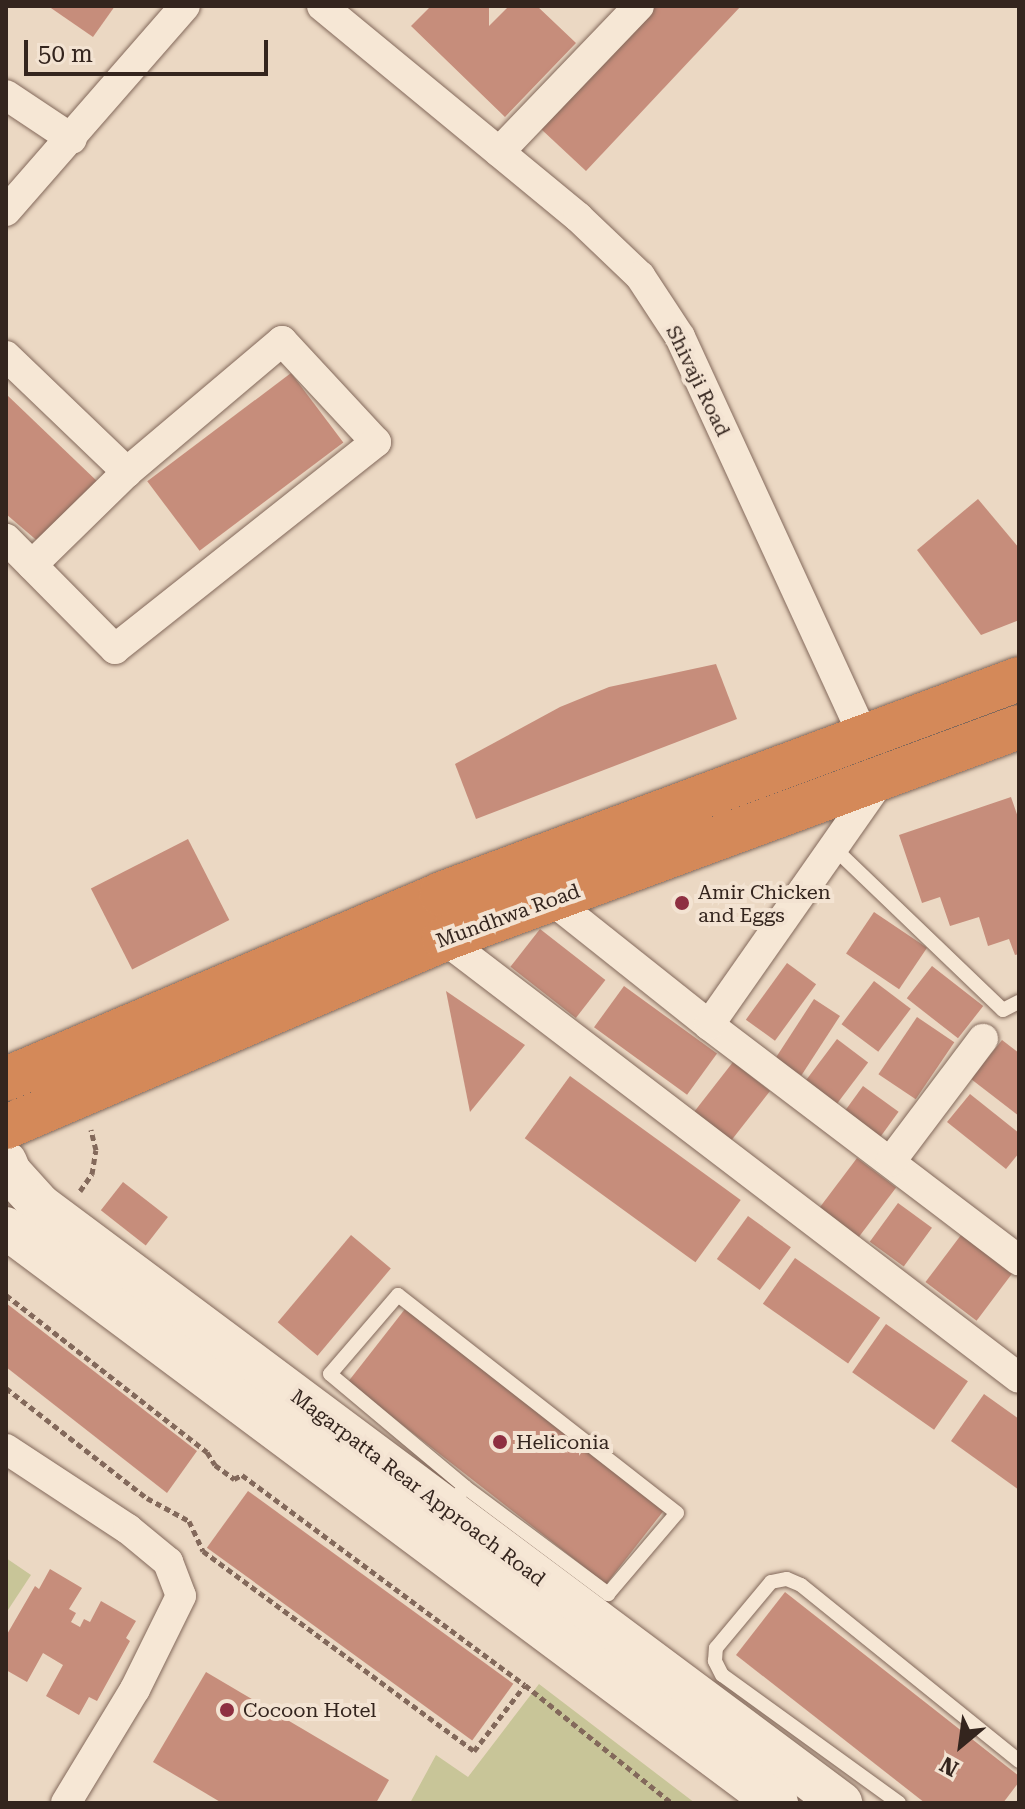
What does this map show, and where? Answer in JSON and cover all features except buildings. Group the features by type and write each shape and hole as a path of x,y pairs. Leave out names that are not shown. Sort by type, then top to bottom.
{"highway":[{"path":"6,1079 441,894 1019,679"},
{"name":"Mundhwa Road","path":"6,1127 444,939 1019,727"}],"street":[{"path":"6,211 185,6"},
{"path":"499,152 639,6"},
{"name":"Shivaji Road","path":"339,11 578,217 640,276 680,337 864,737"},
{"path":"6,95 72,139"},
{"path":"6,539 115,649 376,442 282,341 127,472 32,565"},
{"path":"6,356 127,472"},
{"path":"709,1025 882,778"},
{"path":"552,900 709,1025 1019,1260"},
{"path":"444,939 1019,1378"},
{"path":"891,1161 983,1039"},
{"name":"Magarpatta Rear Approach Road","path":"6,1162 10,1172 40,1205 456,1498 763,1774"},
{"name":"Magarpatta Rear Approach Road","path":"6,1228 763,1774 841,1803"},
{"path":"6,1449 128,1529 168,1562 181,1596 141,1677 66,1803"}],"lane":[{"path":"834,848 1003,1010 1019,1002"},
{"path":"398,1295 677,1513 608,1594 456,1498 330,1374 398,1295"},
{"path":"894,1801 722,1675 715,1661 716,1648 771,1582 787,1579 801,1585 1019,1761"}],"path":[{"path":"74,1198 92,1174 96,1150 92,1122"},
{"path":"6,1295 207,1452 215,1465 234,1479 242,1475 525,1685 672,1803"},
{"path":"6,1388 147,1498 189,1521 203,1551 474,1751 525,1685"}],"shaded area":[{"path":"6,1558 31,1575 6,1613"},
{"path":"539,1684 695,1803 410,1803 436,1755 468,1777"}],"place":[{"name":"Amir Chicken and Eggs","path":"682,903"},
{"name":"Heliconia","path":"500,1442"},
{"name":"Cocoon Hotel","path":"227,1710"}]}
